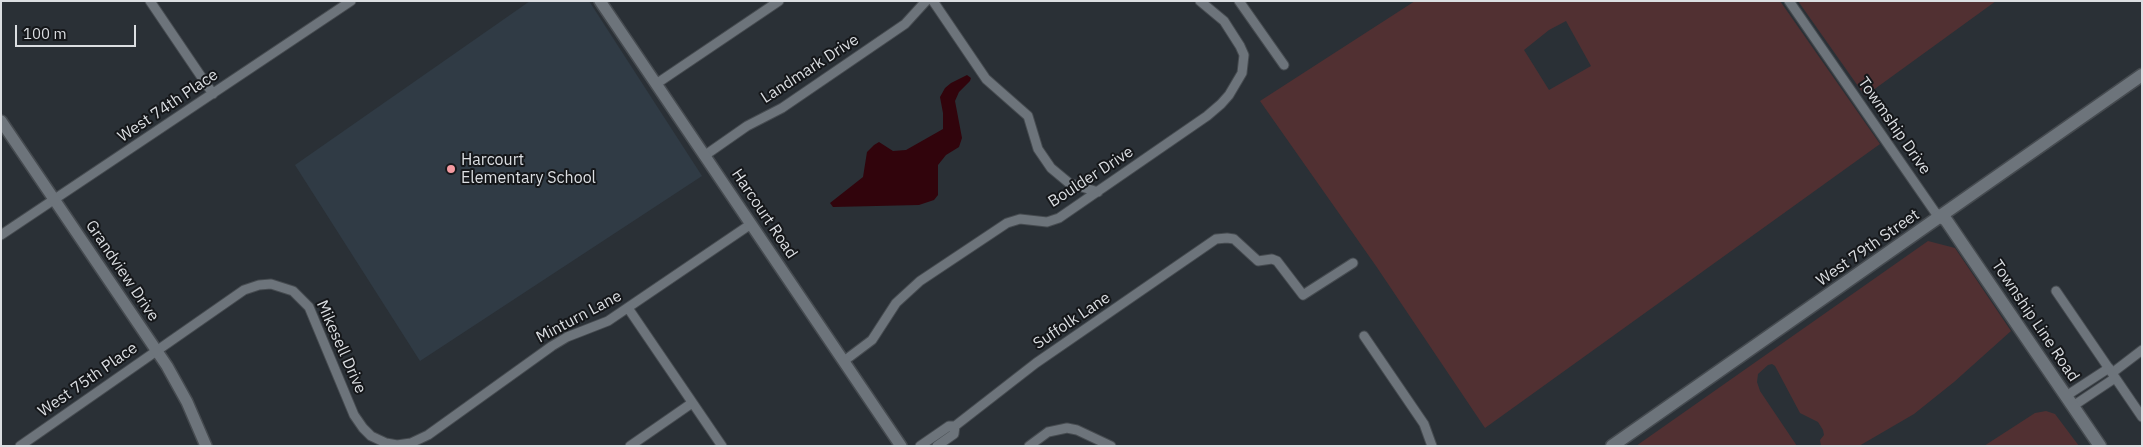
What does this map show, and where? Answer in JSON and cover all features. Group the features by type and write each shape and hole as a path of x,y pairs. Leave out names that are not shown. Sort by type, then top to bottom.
{"main road":[{"name":"West 79th Street","path":"1612,446 2142,76"},
{"name":"Township Line Road","path":"1941,217 1946,220 2100,446"}],"street":[{"path":"150,1 213,94"},
{"name":"West 74th Place","path":"1,235 351,1"},
{"name":"Harcourt Road","path":"600,1 901,446"},
{"path":"656,84 780,1"},
{"name":"Landmark Drive","path":"704,156 747,126 782,108 904,24 926,1"},
{"path":"933,1 986,79 1028,116 1038,149 1048,166 1069,183 1098,192"},
{"name":"Boulder Drive","path":"844,361 870,342 896,303 920,281 1007,223 1020,219 1047,222 1056,220 1213,112 1227,98 1237,82 1245,60 1243,50 1228,27 1212,10 1200,1"},
{"path":"1240,1 1284,65"},
{"name":"Towmship Drive","path":"1789,1 1935,212 1941,217"},
{"name":"Grandview Drive","path":"1,121 157,350 184,397 206,446"},
{"name":"Minturn Lane","path":"393,444 408,444 422,439 557,342 608,321 751,224"},
{"name":"Suffolk Lane","path":"938,446 954,434 955,426 1036,363 1214,241 1223,238 1234,239 1256,260 1277,261 1302,295 1353,263"},
{"name":"Mikesell Drive","path":"248,288 259,285 279,285 302,298 310,310 358,422 371,436 393,444"},
{"name":"West 75th Place","path":"20,446 248,288"},
{"path":"2056,291 2142,417"},
{"path":"628,308 722,446"},
{"path":"1364,336 1424,424 1432,446"},
{"path":"2070,401 2142,350"},
{"path":"630,446 692,403"},
{"path":"920,446 949,426 955,426"},
{"path":"1029,446 1048,432 1068,428 1077,430 1111,446"}],"shaded area":[{"path":"530,1 589,1 702,176 420,361 295,165"},
{"path":"1415,1 1780,1 1880,144 1485,428 1376,266 1260,101","holes":["1566,21 1591,66 1549,90 1524,50 1549,30"]},
{"path":"1798,1 1996,1 1865,96"},
{"path":"967,75 971,78 970,81 959,92 955,101 962,138 959,147 946,155 938,165 938,195 934,200 919,205 833,207 830,203 863,177 867,152 874,145 879,142 893,151 906,150 943,129 940,97 945,88 951,83"},
{"path":"1928,241 1955,248 2011,331 1954,382 1914,414 1859,446 1821,446 1820,440 1824,435 1823,430 1818,422 1800,413 1775,366 1772,364 1768,365 1758,374 1757,382 1760,391 1797,446 1636,446"},
{"path":"2046,411 2055,414 2079,446 1984,446 2035,413"}],"place":[{"name":"Harcourt Elementary School","path":"451,169"}]}
